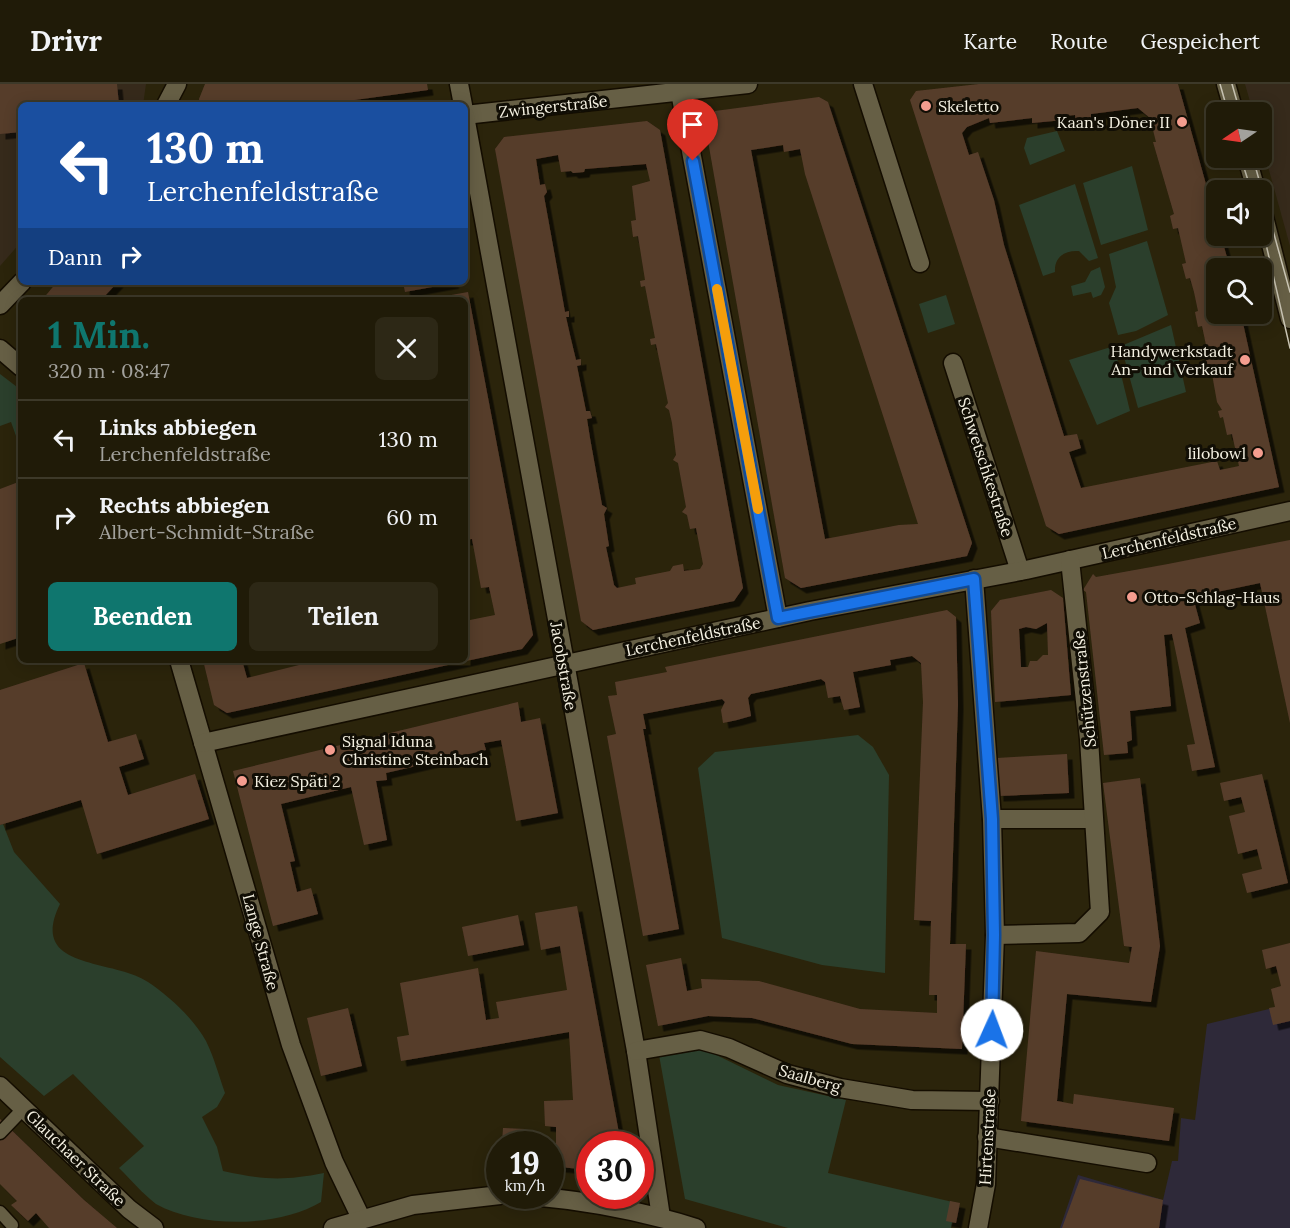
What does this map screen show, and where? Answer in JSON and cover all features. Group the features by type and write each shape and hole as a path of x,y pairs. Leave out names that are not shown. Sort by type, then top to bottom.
{"street":[{"path":"168,102 177,84"},
{"path":"459,84 462,102"},
{"name":"Zwingerstraße","path":"468,116 748,84"},
{"path":"863,84 920,263"},
{"path":"1226,84 1231,102"},
{"path":"680,92 778,618"},
{"name":"Jacobstraße","path":"468,133 636,1051 661,1217"},
{"path":"1272,236 1285,272 1290,319"},
{"path":"0,306 19,285"},
{"path":"0,349 18,364"},
{"name":"Schwetschkestraße","path":"953,363 1020,571"},
{"name":"Lerchenfeldstraße","path":"203,743 778,618 1020,571 1290,511"},
{"name":"Schützenstraße","path":"994,935 1079,933 1100,912 1089,739 1070,560"},
{"name":"Hirtenstraße","path":"974,579 992,819 994,935 986,1184 978,1228"},
{"name":"Lange Straße","path":"180,663 291,1045 334,1162 362,1218"},
{"path":"992,819 1093,819"},
{"name":"Saalberg","path":"636,1051 700,1040 729,1048 787,1074 840,1088 912,1100 990,1101"},
{"name":"Glauchaer Straße","path":"0,1086 129,1209 154,1228"},
{"path":"987,1137 1147,1162"},
{"path":"333,1228 413,1205 486,1197"},
{"path":"564,1199 583,1200 661,1217 696,1228"}],"lane":[{"path":"0,1133 24,1108"},
{"path":"0,1212 12,1225"}],"shaded area":[{"path":"0,84 146,84 143,102 18,102 18,245 0,266"},
{"path":"1245,84 1290,84 1290,246 1268,168 1272,168 1272,102 1250,102"},
{"path":"1290,1004 1290,1228 1060,1228 1078,1175 1163,1200 1172,1161 1178,1161 1181,1118 1195,1120 1207,1024"}],"green space":[{"path":"1057,131 1065,151 1030,165 1024,148 1027,138"},
{"path":"1132,166 1148,230 1101,245 1083,183"},
{"path":"1075,184 1098,258 1089,261 1079,251 1065,253 1058,258 1055,272 1043,276 1019,205"},
{"path":"1147,241 1168,315 1136,331 1118,335 1109,303 1116,287 1109,254"},
{"path":"1100,267 1105,287 1101,295 1093,298 1091,292 1073,296 1071,286 1085,282 1091,271"},
{"path":"946,295 955,324 928,333 919,304"},
{"path":"1171,325 1186,392 1138,408 1121,346"},
{"path":"1114,346 1130,411 1097,425 1069,360"},
{"path":"0,374 18,388 18,435 16,436 11,422 0,426"},
{"path":"858,735 873,747 889,775 885,973 822,965 722,938 698,768 715,752"},
{"path":"3,824 14,852 60,904 53,926 55,941 64,952 78,959 133,975 148,982 180,1008 201,1033 212,1053 225,1093 217,1107 202,1117 217,1147 223,1171 274,1178 324,1173 321,1202 283,1217 238,1222 194,1217 156,1204 119,1168 144,1146 73,1074 44,1096 0,1057 0,825"},
{"path":"702,1048 778,1085 846,1100 828,1173 957,1203 951,1228 788,1228 685,1199 659,1055"}],"building":[{"path":"0,84 117,84 119,102 18,102 18,132 0,134"},
{"path":"205,84 427,84 428,90 340,102 200,102"},
{"path":"979,84 1178,84 1206,184 1206,246 1224,246 1227,258 1206,258 1206,324 1243,324 1279,487 1059,534 1046,526 910,100 916,91","holes":["1138,108 1150,118 1156,142 1153,142 1174,214 1170,216 1173,229 1178,228 1186,263 1182,264 1186,279 1190,278 1194,292 1198,311 1195,312 1198,327 1202,326 1209,359 1206,360 1209,375 1212,374 1217,402 1222,410 1218,411 1220,418 1223,417 1227,435 1232,434 1239,466 1220,470 1217,461 1081,488 1069,452 1081,448 1077,434 1064,436 1004,245 994,200 978,152 969,155 962,133 967,127 989,118 990,123 1032,118 1032,123 1064,120 1064,116 1075,115 1076,123 1091,122 1091,114"]},
{"path":"819,97 828,102 972,543 967,556 801,588 785,578 705,124 715,111","holes":["783,145 784,152 800,149 805,174 918,524 899,525 825,539 751,150"]},
{"path":"647,121 660,130 743,588 734,601 593,630 581,621 495,149 504,137","holes":["558,155 561,172 584,172 585,169 646,164 650,181 632,186 636,220 631,221 633,237 638,236 645,280 640,281 641,287 645,286 655,338 650,339 651,345 656,344 668,403 665,407 669,410 672,423 676,455 673,460 678,463 686,507 682,512 687,515 690,529 696,528 703,564 700,569 684,571 683,564 673,566 670,571 635,578 636,584 617,588 614,585 606,547 609,546 604,514 607,508 602,505 587,419 592,418 590,411 586,411 577,366 581,365 581,359 576,360 570,335 566,317 569,317 569,311 565,312 544,196 547,192 545,184 540,185 536,159"]},
{"path":"54,285 115,285 104,297 44,297"},
{"path":"404,285 443,285 405,292"},
{"path":"468,292 533,635 522,649 468,661 468,620 495,615 489,587 481,588 472,539 468,540 468,297 440,297"},
{"path":"18,482 18,638 0,644 0,489"},
{"path":"1290,540 1290,723 1260,583 1193,597 1200,623 1185,628 1215,767 1192,771 1187,745 1195,744 1172,634 1164,635 1171,706 1130,711 1132,740 1127,742 1128,753 1104,755 1086,592 1083,590 1093,574 1096,577"},
{"path":"1051,590 1063,598 1071,695 995,702 991,611 1000,600","holes":["1047,623 1048,655 1043,655 1037,661 1030,661 1028,667 1021,667 1019,629 1026,627 1036,629"]},
{"path":"947,610 956,617 958,704 950,944 966,944 962,1049 852,1044 752,1018 708,1016 658,1026 646,965 681,958 687,991 702,988 701,979 759,981 860,1009 937,1013 937,995 929,995 931,921 914,920 923,702 921,663 912,656 890,660 891,665 853,672 860,707 844,710 840,696 828,698 825,682 821,679 751,694 748,698 751,716 723,723 721,710 725,702 722,699 643,714 646,729 643,729 679,929 643,936 607,736 616,734 608,696 617,695 615,682 667,672 665,667"},
{"path":"84,663 108,742 136,734 144,759 119,767 128,795 195,774 209,819 97,854 81,800 0,825 0,690"},
{"path":"204,663 243,663 247,678 307,663 457,663 227,713 214,705"},
{"path":"518,702 521,722 540,718 558,813 516,821 501,740 484,743 486,750 386,773 387,780 376,781 387,840 364,845 351,787 281,804 295,861 290,862 297,892 311,888 318,914 273,926 233,771"},
{"path":"1067,754 1069,793 998,796 997,758"},
{"path":"1262,774 1288,883 1247,893 1242,874 1262,869 1257,849 1238,854 1229,816 1245,812 1241,797 1224,801 1220,783"},
{"path":"1140,778 1160,946 1151,1002 1067,994 1057,1101 1073,1104 1074,1094 1174,1108 1169,1141 1021,1121 1036,951 1129,963 1132,947 1124,946 1103,783"},
{"path":"577,906 619,1131 576,1131 576,1169 564,1167 564,1131 556,1131 556,1127 545,1126 544,1101 573,1100 569,1032 401,1061 397,1037 409,1035 400,983 478,968 486,1020 499,1018 496,1002 567,990 560,946 541,950 535,913"},
{"path":"518,915 524,945 468,956 462,927"},
{"path":"1290,943 1290,1021 1273,1025 1269,1008 1275,1007 1271,989 1281,986 1276,966 1266,969 1262,950"},
{"path":"348,1008 362,1066 321,1076 307,1018"},
{"path":"0,1119 84,1200 117,1228 49,1228 36,1213 28,1221 11,1205 17,1201 0,1184"},
{"path":"503,1128 525,1129 525,1131 503,1131"},
{"path":"1080,1179 1163,1200 1159,1228 1062,1228"},
{"path":"950,1201 960,1203 956,1223 946,1221"}],"tram line":[{"path":"1220,84 1225,102"},
{"path":"1232,84 1237,102"},
{"path":"1244,168 1248,180"},
{"path":"1256,168 1290,292"},
{"path":"1266,246 1290,348"}],"slow traffic":[{"path":"717,289 758,509"}],"place":[{"name":"Skeletto","path":"926,106"},
{"name":"Kaan's Döner II","path":"1182,122"},
{"name":"Handywerkstadt An- und Verkauf","path":"1245,360"},
{"name":"lilobowl","path":"1258,453"},
{"name":"Otto-Schlag-Haus","path":"1132,597"},
{"name":"Signal Iduna Christine Steinbach","path":"330,750"},
{"name":"Kiez Späti 2","path":"242,781"}],"route":[{"path":"693,161 778,618 974,579 992,819 994,935 992,1030"}]}
